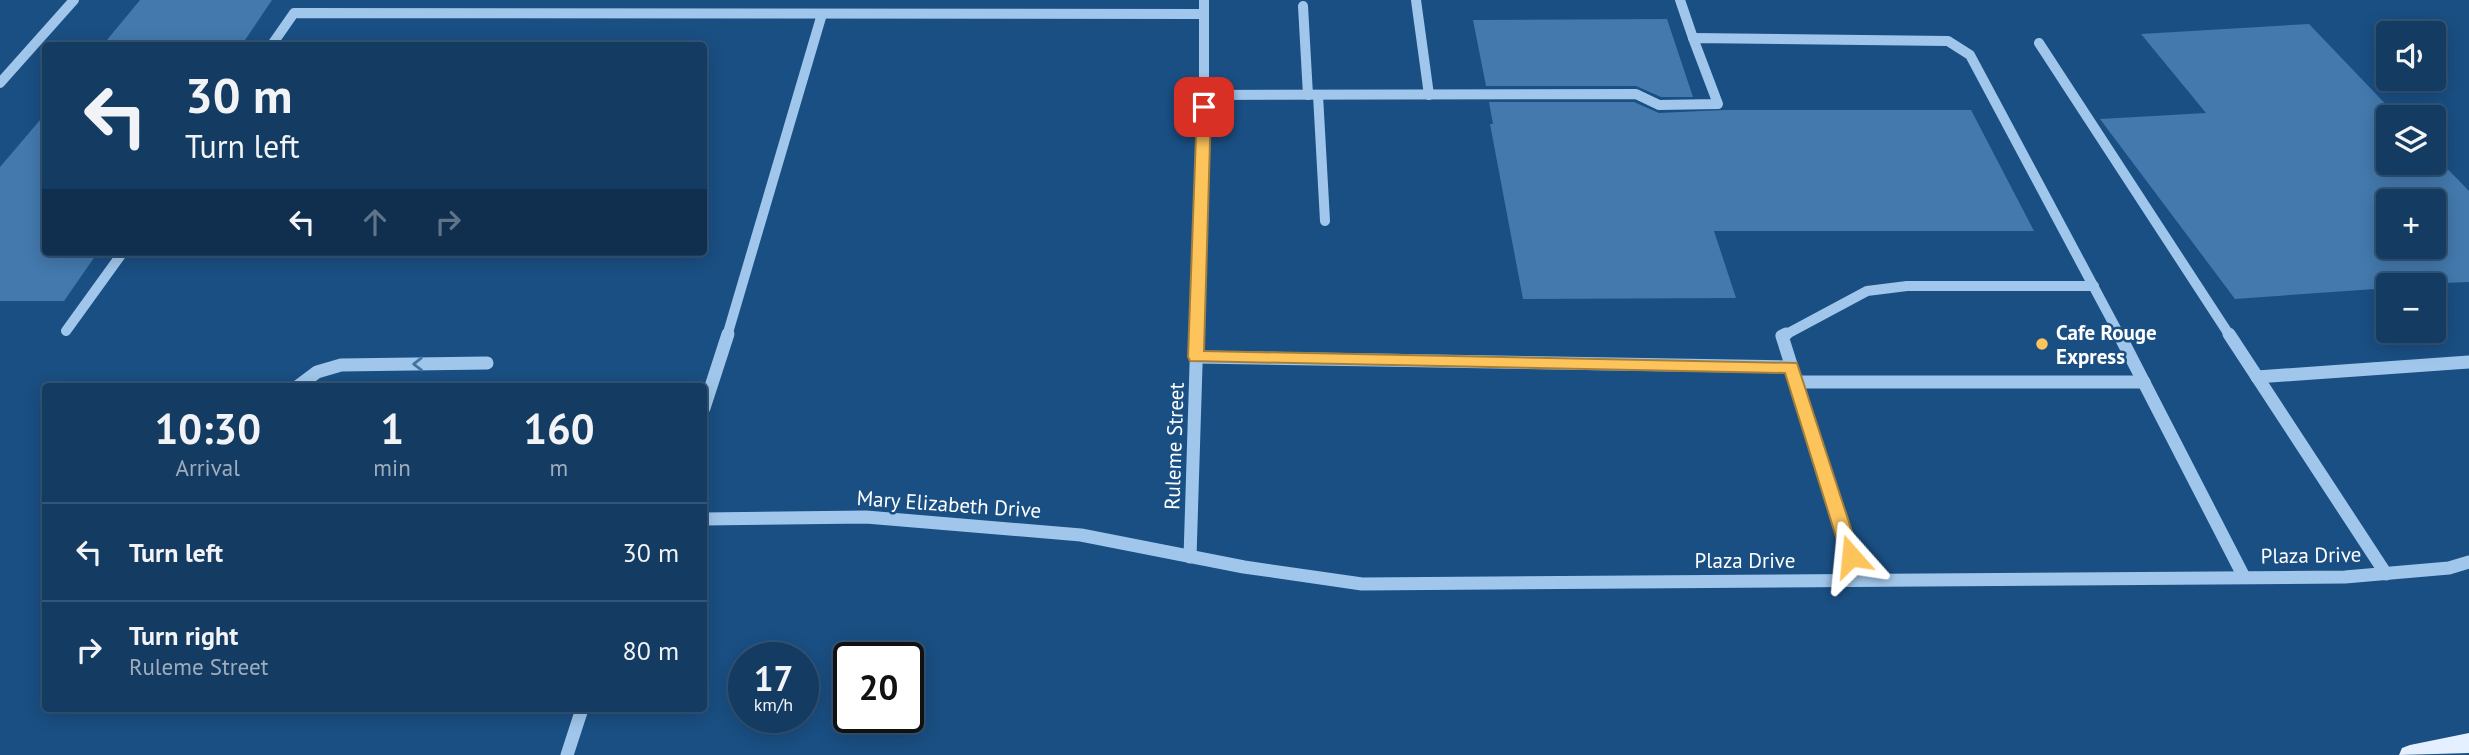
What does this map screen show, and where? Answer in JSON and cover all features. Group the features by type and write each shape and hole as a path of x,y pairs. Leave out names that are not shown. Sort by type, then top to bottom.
{"main road":[{"path":"2410,755 2469,743"}],"street":[{"path":"0,83 74,0"},
{"name":"Ruleme Street","path":"1190,557 1204,95 1204,0"},
{"path":"1416,0 1429,94"},
{"path":"1204,95 1636,94 1659,105 1718,104 1680,0"},
{"path":"1303,6 1325,220"},
{"path":"274,42 294,13 1204,14"},
{"path":"707,402 822,14"},
{"path":"1693,38 1948,41 1970,55 2094,286 2244,577"},
{"path":"2039,43 2386,573"},
{"path":"66,331 120,256"},
{"path":"1859,580 1782,336 1867,291 1908,286 2094,286"},
{"path":"1196,357 1791,367"},
{"path":"2257,377 2469,362"},
{"path":"302,383 312,374 334,366 486,363"},
{"path":"1795,382 2144,383"},
{"name":"Mary Elizabeth Drive","path":"707,519 866,517 1081,535 1190,557"},
{"name":"Plaza Drive","path":"1190,557 1362,584 2244,577 2386,573 2449,568 2469,562"},
{"path":"567,755 582,712"}],"building":[{"path":"140,0 272,0 244,42 105,42"},
{"path":"1667,19 1693,97 1661,97 1636,86 1486,86 1473,20"},
{"path":"2309,24 2387,105 2376,105 2376,175 2446,175 2446,167 2469,191 2469,282 2446,283 2446,273 2376,273 2376,289 2235,299 2100,119 2206,113 2141,34"},
{"path":"1489,102 1634,102 1659,113 1723,110 1971,110 2034,231 1714,231 1736,298 1523,299 1490,124 1493,124"},
{"path":"42,118 42,256 95,256 64,301 0,301 0,167"}],"place":[{"name":"Cafe Rouge Express","path":"2042,344"}],"route":[{"path":"1204,107 1196,357 1791,367 1851,556"}]}
